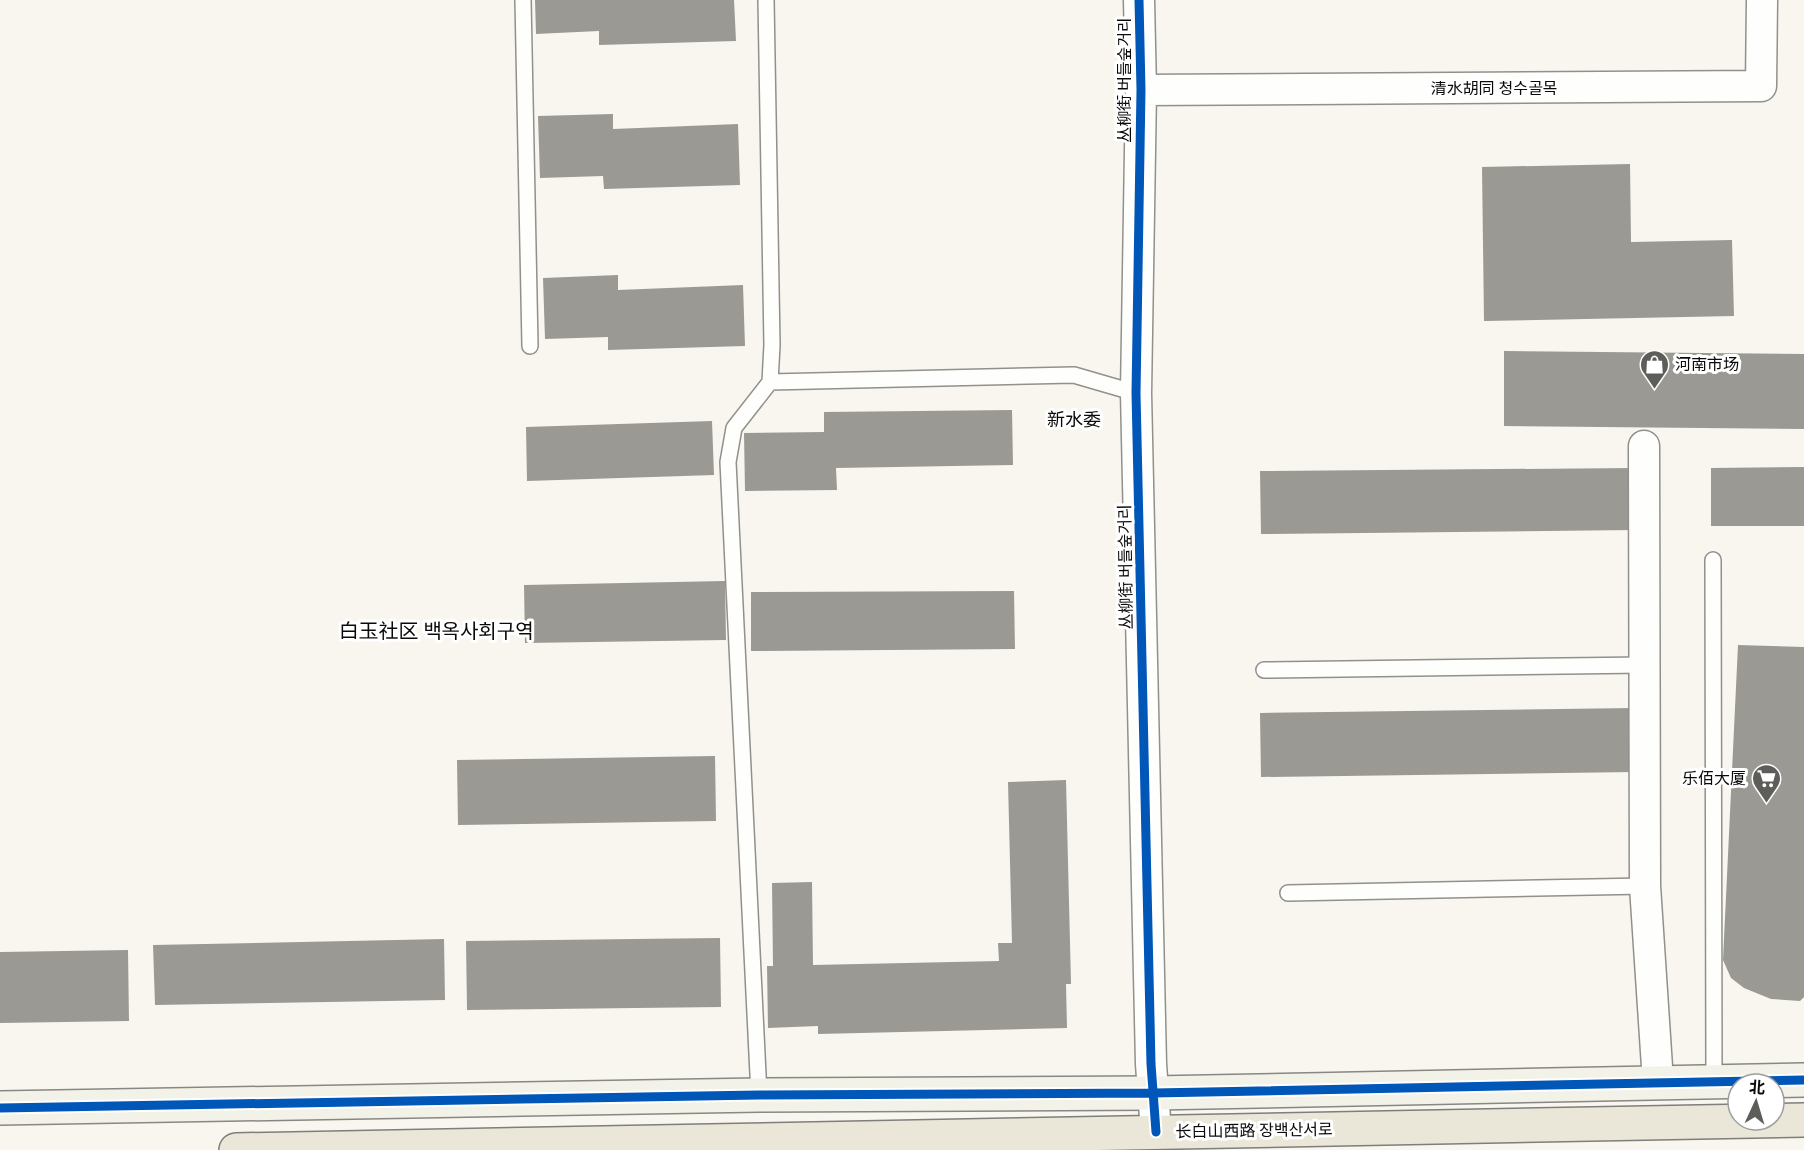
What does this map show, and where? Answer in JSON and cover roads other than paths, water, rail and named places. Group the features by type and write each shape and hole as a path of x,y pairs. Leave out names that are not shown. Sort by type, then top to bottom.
{"main road":[{"name":"长白山西路 장백산서로","path":"236,1150 1804,1120"}],"street":[{"name":"丛柳街 버들숲거리","path":"1139,0 1141,90 1136,393 1156,1132"},
{"name":"清水胡同 청수골목","path":"1141,90 1761,86 1762,0"},
{"path":"1644,446 1645,886 1658,1082"},
{"path":"0,1108 759,1095 1154,1093 1804,1080"}],"lane":[{"path":"523,0 530,346"},
{"path":"759,1095 728,462 734,428 770,382 772,345 766,0"},
{"path":"770,382 1074,375 1136,393"},
{"path":"1713,560 1714,1081"},
{"path":"1264,670 1645,664"},
{"path":"1288,893 1645,886"}],"place":[{"name":"河南市场","path":"1654,390"},
{"name":"乐佰大厦","path":"1767,804"}],"district":[{"name":"新水委","path":"1074,419"},
{"name":"白玉社区 백옥사회구역","path":"436,630"}]}
